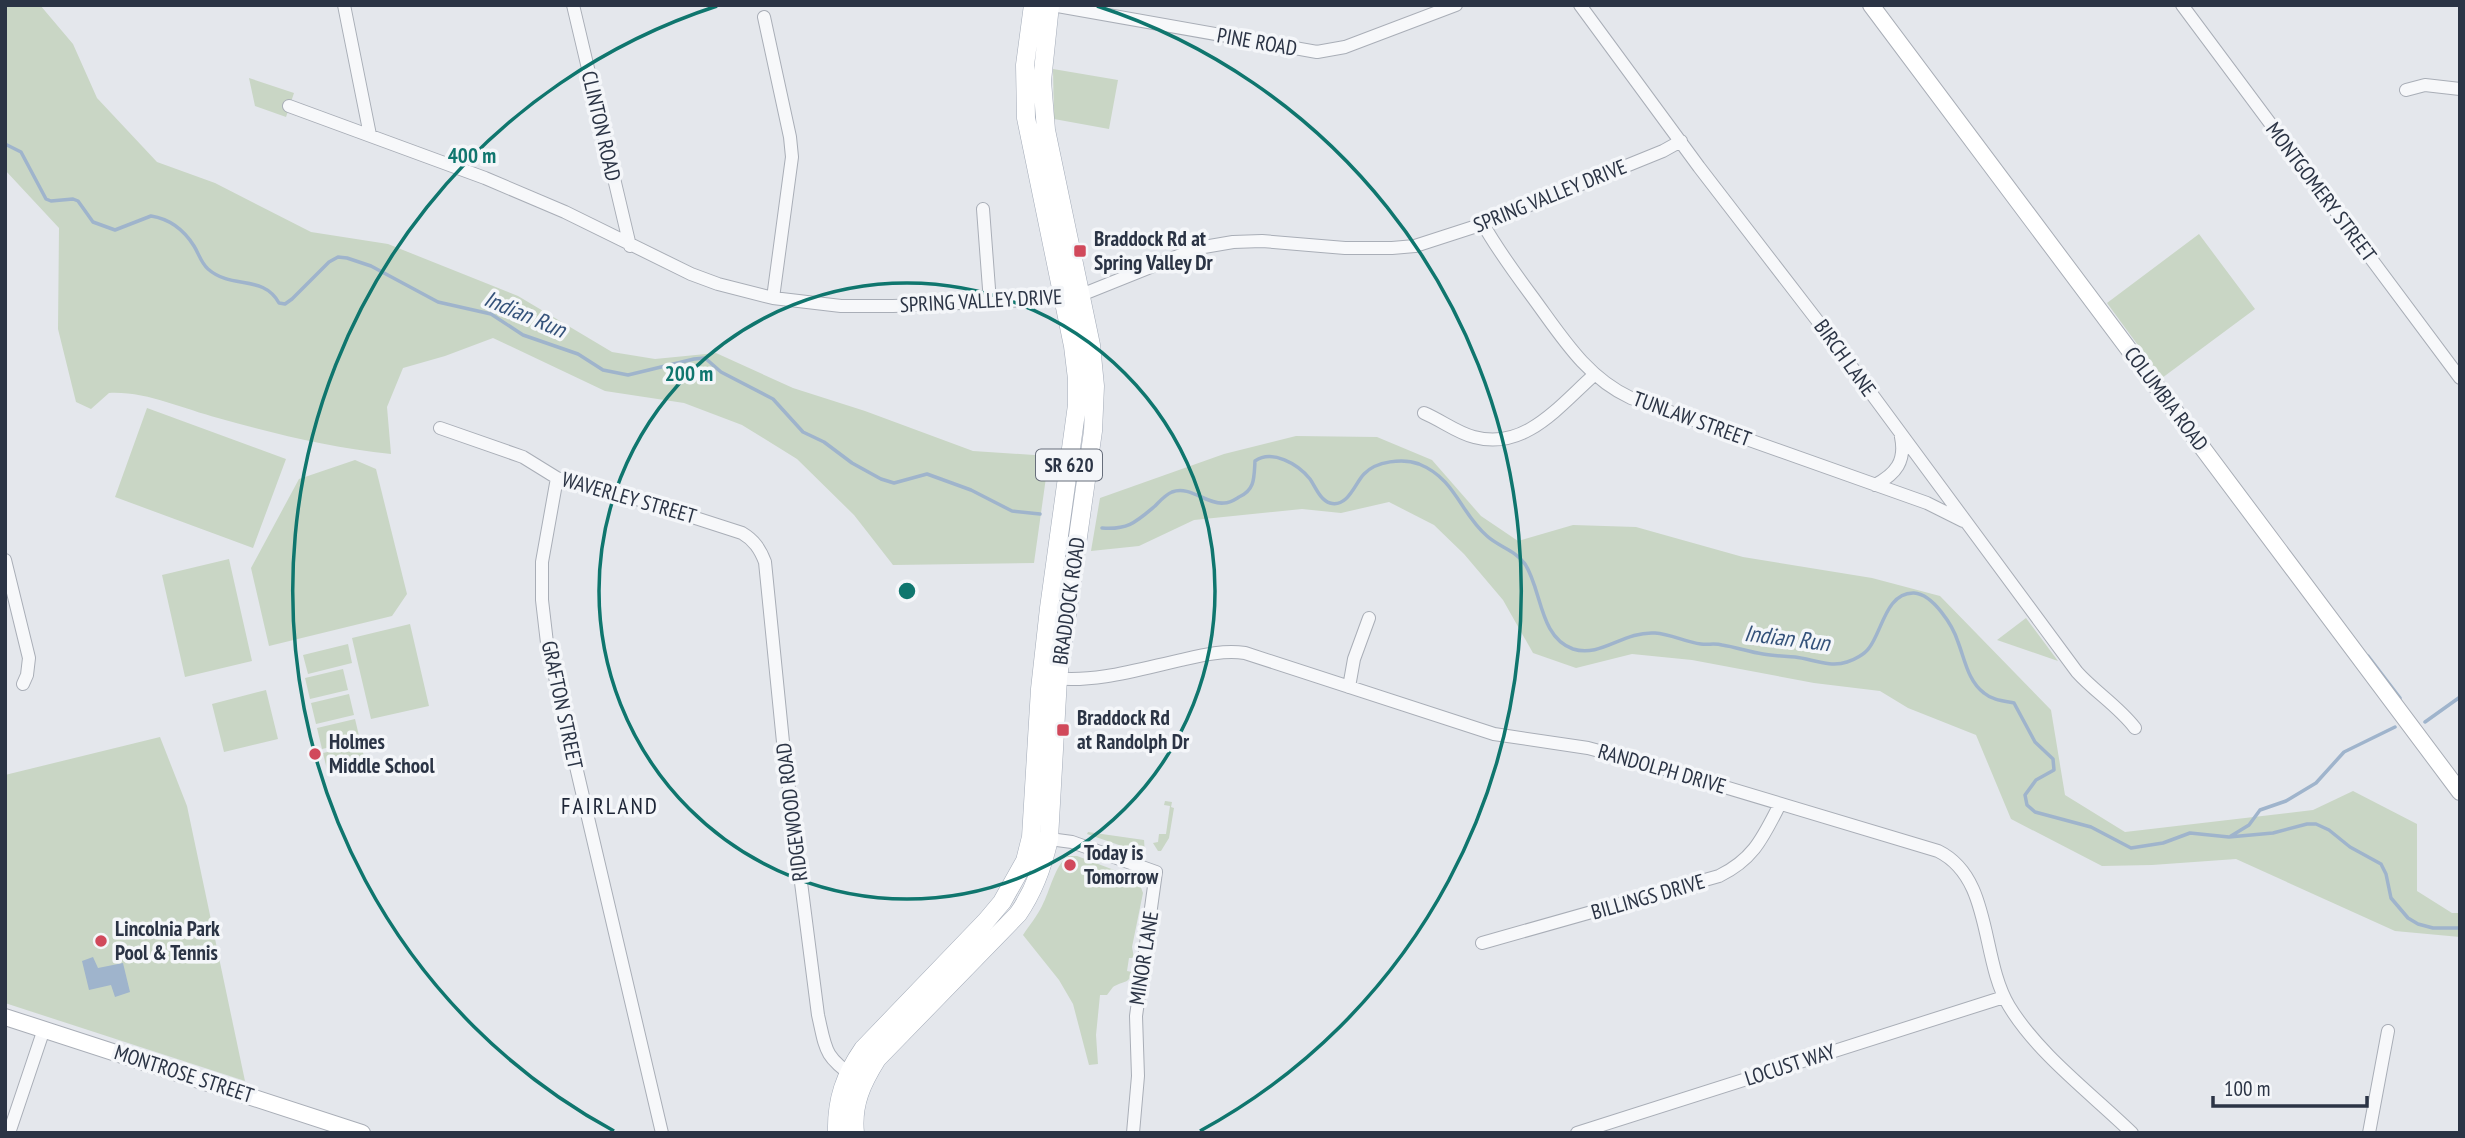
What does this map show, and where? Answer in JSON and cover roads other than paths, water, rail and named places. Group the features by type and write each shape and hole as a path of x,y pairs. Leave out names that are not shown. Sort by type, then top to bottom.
{"main road":[{"name":"BRADDOCK ROAD","path":"1033,5 1025,65 1026,118 1072,296"},
{"name":"BRADDOCK ROAD","path":"837,1133 838,1105 855,1078 875,1034 1002,902 1040,838 1050,677 1077,405 1072,296 1042,101 1044,55 1051,5"},
{"name":"BRADDOCK ROAD","path":"855,1078 855,1133"}],"street":[{"path":"344,5 370,135"},
{"name":"CLINTON ROAD","path":"573,5 630,246"},
{"name":"PINE ROAD","path":"1051,5 1317,52 1345,47 1456,5"},
{"name":"BIRCH LANE","path":"1580,5 2077,672 2135,728"},
{"name":"COLUMBIA ROAD","path":"1871,5 2460,793"},
{"name":"MONTGOMERY STREET","path":"2182,5 2460,378"},
{"path":"764,17 792,158 773,298"},
{"path":"2406,90 2425,85 2460,89"},
{"name":"SPRING VALLEY DRIVE","path":"289,106 531,197 630,246 718,284 773,298 841,306 990,302 1072,296 1219,243 1262,241 1345,248 1392,248 1431,242 1593,180 1681,141"},
{"path":"984,209 990,302"},
{"name":"TUNLAW STREET","path":"1483,224 1563,339 1594,375 1606,384 1631,398 1927,503 1969,525"},
{"path":"1424,413 1474,438 1508,440 1536,426 1594,375"},
{"name":"WAVERLEY STREET","path":"440,428 523,457 557,478 615,492 742,533"},
{"path":"1875,485 1894,473 1900,465 1903,448 1900,433"},
{"name":"GRAFTON STREET","path":"557,478 542,562 542,600 547,643 662,1133"},
{"name":"RIDGEWOOD ROAD","path":"742,533 755,543 765,562 783,741 818,1016 826,1052 855,1078"},
{"path":"5,560 29,657 23,684"},
{"path":"1349,687 1354,660 1368,618"},
{"name":"RANDOLPH DRIVE","path":"1050,677 1103,676 1203,654 1235,652 1269,659 1494,734 1588,748 1926,847 1958,863 1970,881 2004,997 2053,1059 2132,1133"},
{"name":"BILLINGS DRIVE","path":"1482,943 1719,876 1735,869 1757,848 1780,804"},
{"name":"MINOR LANE","path":"1040,838 1072,842 1156,872 1136,1016 1138,1076 1133,1133"},
{"name":"LOCUST WAY","path":"1577,1133 2004,997"},
{"name":"MONTROSE STREET","path":"5,1017 362,1133"},
{"path":"9,1133 44,1029"},
{"path":"2369,1133 2389,1031"}],"water":[{"path":"93,957 98,968 123,963 130,992 115,997 111,985 89,990 82,961"}],"waterway":[{"name":"Indian Run","path":"5,144 21,152 46,199 78,201 93,222 115,230 151,216 164,220 186,235 208,269 227,279 265,288 279,303 285,304 292,299 329,262 338,257 347,258 371,266 438,302 491,314 523,335 578,354 603,370 628,375 705,358 721,372 773,399 803,432 824,442 852,463 881,479 894,483 927,474 971,490 1012,511 1040,514"},
{"name":"Indian Run","path":"1102,528 1119,528 1131,524 1172,492 1185,491 1218,503 1232,501 1251,487 1255,461 1262,458 1277,457 1299,468 1323,499 1336,504 1342,502 1361,478 1375,466 1405,461 1419,464 1441,478 1478,527 1521,559 1531,575 1547,624 1562,643 1573,649 1593,650 1643,633 1655,633 1689,642 1719,644 1767,655 1841,664 1867,650 1897,599 1905,594 1921,595 1935,605 1947,620 1971,676 1979,688 1991,697 2014,703 2035,742 2053,759 2054,770 2036,780 2025,795 2027,805 2035,812 2091,827 2131,848 2163,843 2190,833 2229,837 2273,833 2316,824 2381,864 2391,898 2408,918 2433,928 2460,928"},
{"path":"2368,656 2400,698"},
{"path":"2425,722 2460,697"},
{"path":"2231,836 2249,825 2260,810 2286,801 2316,783 2344,752 2395,727"}],"place":[{"name":"Braddock Rd at Spring Valley Dr","path":"1080,251"},
{"name":"Braddock Rd at Randolph Dr","path":"1063,730"},
{"name":"Holmes Middle School","path":"315,754"},
{"name":"Today is Tomorrow","path":"1070,865"},
{"name":"Lincolnia Park Pool & Tennis","path":"101,941"}],"district":[{"name":"FAIRLAND","path":"610,806"}]}
